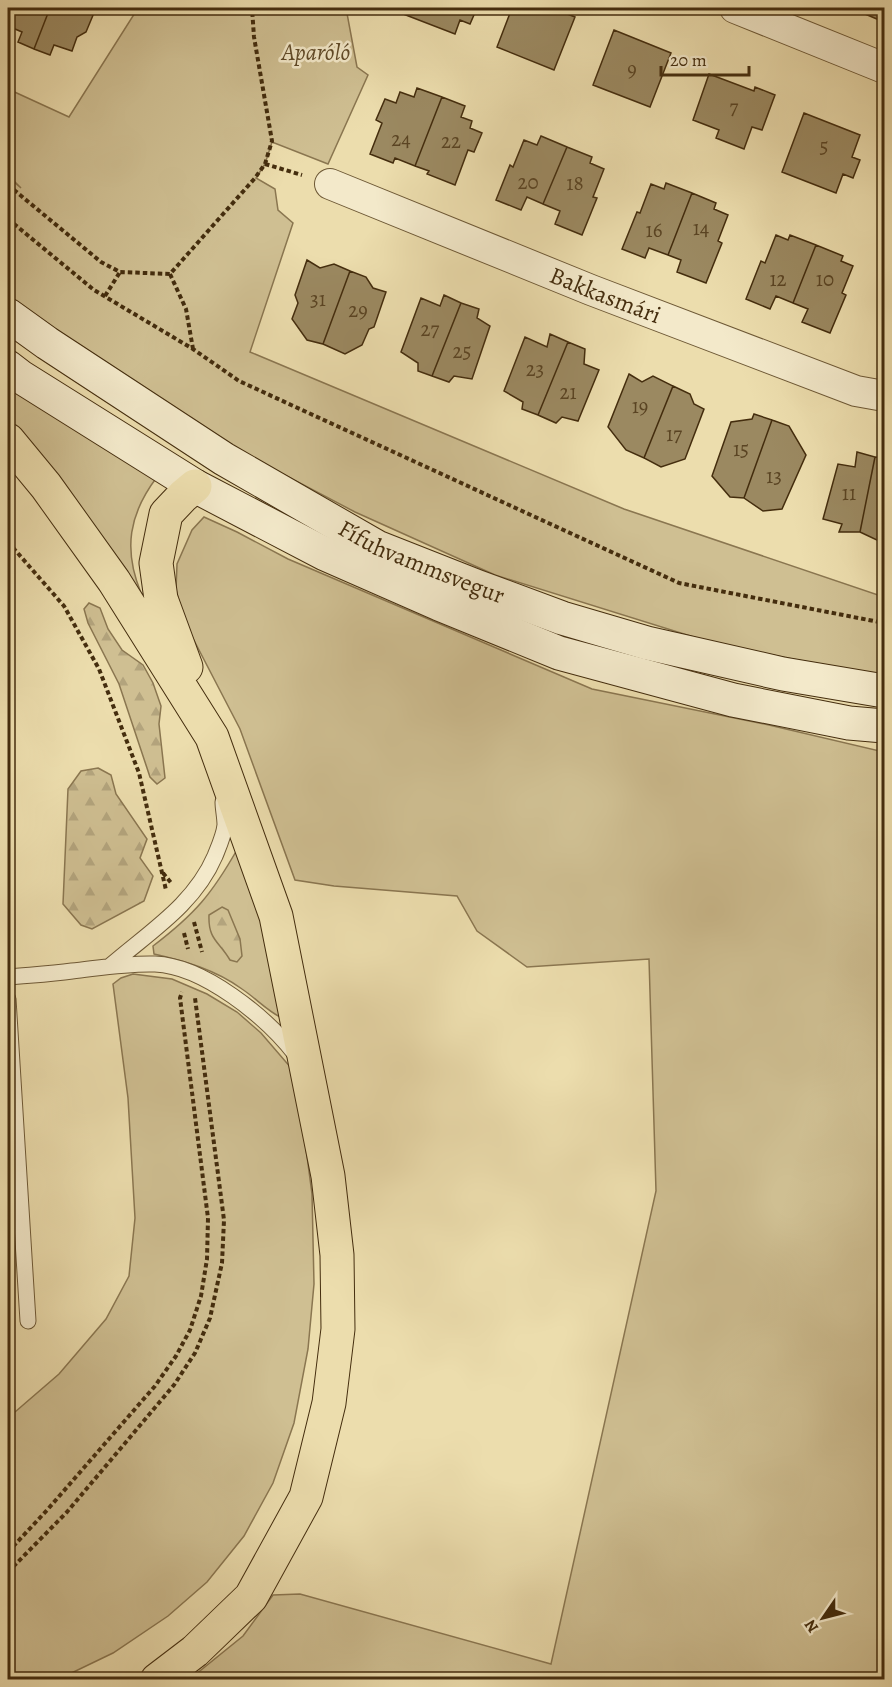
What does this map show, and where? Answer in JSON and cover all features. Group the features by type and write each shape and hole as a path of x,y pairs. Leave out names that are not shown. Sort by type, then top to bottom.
{"main road":[{"name":"Fífuhvammsvegur","path":"8,315 47,344 224,459 377,547 562,618 647,643 783,674 885,691"},
{"name":"Fífuhvammsvegur","path":"8,367 195,486 325,554 559,653 733,700 849,723 885,726"},
{"path":"8,440 46,486 114,581 215,745"},
{"path":"157,1680 195,1651 251,1597 306,1497 327,1413 338,1329 337,1255 328,1176 276,916 161,599 156,563 166,514 195,486 207,483 220,485 327,537 352,544 377,547"}],"street":[{"path":"735,8 885,68"},
{"name":"Bakkasmári","path":"330,184 668,320 856,391 885,396"}],"lane":[{"path":"110,966 179,908 208,871 219,847 225,825 215,745"},
{"path":"8,977 110,966 157,964 186,972 207,981 252,1010 280,1035 307,1068"},
{"path":"8,999 28,1321"}],"path":[{"path":"170,274 265,164 272,141 254,37 252,8"},
{"path":"265,164 330,184"},
{"path":"8,185 102,262 120,272 170,274"},
{"path":"8,219 94,290 193,349 239,381 679,583 885,623"},
{"path":"105,296 120,272"},
{"path":"170,274 186,309 193,349"},
{"path":"8,542 64,606 99,669 139,773 163,873"},
{"path":"190,914 195,926 202,960"},
{"path":"181,924 189,957"},
{"path":"8,1552 155,1386 176,1356 190,1330 201,1296 207,1259 208,1218 180,998 184,982"},
{"path":"8,1572 67,1512 174,1385 195,1353 210,1318 222,1263 224,1220 196,1016 196,994"}],"green space":[{"name":"Aparóló","path":"138,8 346,8 357,67 368,75 328,164 272,142 265,164 256,178 275,189 278,210 293,223 250,352 624,509 884,597 884,677 716,644 495,575 355,512 209,435 8,297 8,177 21,188 8,175 8,89 69,117"},
{"path":"8,381 157,477 140,505 132,532 132,562 141,593 135,596 8,426"},
{"path":"204,517 288,559 592,689 769,725 884,752 884,1679 190,1679 243,1636 273,1595 300,1594 551,1664 656,1191 649,959 527,967 477,931 457,896 334,886 295,880 240,729 185,623 176,590 177,564 192,530"},
{"path":"89,603 100,608 108,629 122,650 143,665 153,683 161,706 159,724 165,778 157,784 150,777 119,684 88,623 84,609"},
{"path":"98,768 111,775 116,794 147,839 140,858 153,876 144,901 92,929 81,925 63,904 68,789 81,771"},
{"path":"238,848 264,931 284,1019 222,976 189,963 154,954 153,946 202,902"},
{"path":"222,907 228,910 240,939 242,956 237,962 230,960 210,930 209,915"},
{"path":"133,974 172,979 207,994 237,1012 261,1033 292,1069 301,1111 312,1194 314,1284 308,1349 294,1423 273,1483 244,1536 207,1582 168,1616 113,1653 57,1680 8,1679 8,1418 59,1374 106,1319 129,1276 135,1218 128,1098 113,984"}],"building":[{"path":"10,8 50,8 34,49 18,42 22,32 8,26"},
{"path":"50,8 96,8 86,32 77,37 72,51 54,45 50,55 34,49"},
{"path":"399,8 477,8 470,24 460,20 455,34 398,12"},
{"path":"512,8 552,8 575,17 554,70 497,47"},
{"path":"851,8 884,8 884,22"},
{"path":"614,30 671,53 650,107 593,85"},
{"path":"709,74 754,91 755,87 775,95 762,130 752,127 744,149 716,138 719,130 693,120"},
{"path":"417,88 442,97 415,166 395,158 393,163 370,154 382,123 376,120 385,99 396,103 400,92 414,97"},
{"path":"442,97 465,106 461,117 472,121 470,128 482,133 474,152 468,150 455,185 427,174 429,171 415,166"},
{"path":"804,113 860,135 852,157 860,160 853,178 843,174 836,193 782,172"},
{"path":"541,136 567,147 543,204 527,197 521,210 496,200 510,165 513,167 524,140 537,145"},
{"path":"567,147 592,157 590,163 604,169 593,197 597,198 582,235 555,224 560,211 543,204"},
{"path":"666,183 692,193 668,255 649,248 645,258 622,249 651,184 664,189"},
{"path":"692,193 716,203 714,209 728,215 718,241 722,243 706,283 677,272 681,260 668,255"},
{"path":"776,235 788,240 790,235 816,245 793,303 776,296 770,309 746,299 761,261 765,263"},
{"path":"816,245 843,256 841,261 853,266 842,293 846,295 830,333 802,322 808,309 793,303"},
{"path":"307,260 320,268 334,264 350,271 323,344 307,340 292,319 298,303 295,295"},
{"path":"350,271 366,277 373,288 386,292 374,327 369,329 362,345 345,354 323,344"},
{"path":"444,295 461,303 432,376 418,371 418,363 401,352 421,298 440,306"},
{"path":"461,303 479,309 477,318 490,326 472,379 454,376 449,382 432,376"},
{"path":"550,334 568,342 538,415 522,409 523,402 504,391 525,337 547,347"},
{"path":"568,342 585,349 584,364 599,370 578,421 562,417 556,423 538,415"},
{"path":"629,374 642,382 653,376 673,386 644,458 626,450 608,427"},
{"path":"673,386 690,394 694,404 704,409 685,459 661,467 644,458"},
{"path":"754,414 772,420 744,498 730,497 712,476 731,422 752,419"},
{"path":"772,420 789,426 806,455 782,509 763,511 744,498"},
{"path":"857,452 875,457 860,532 839,532 842,524 823,519 838,464 855,467"},
{"path":"875,457 884,458 884,530 881,542 860,532"}]}
